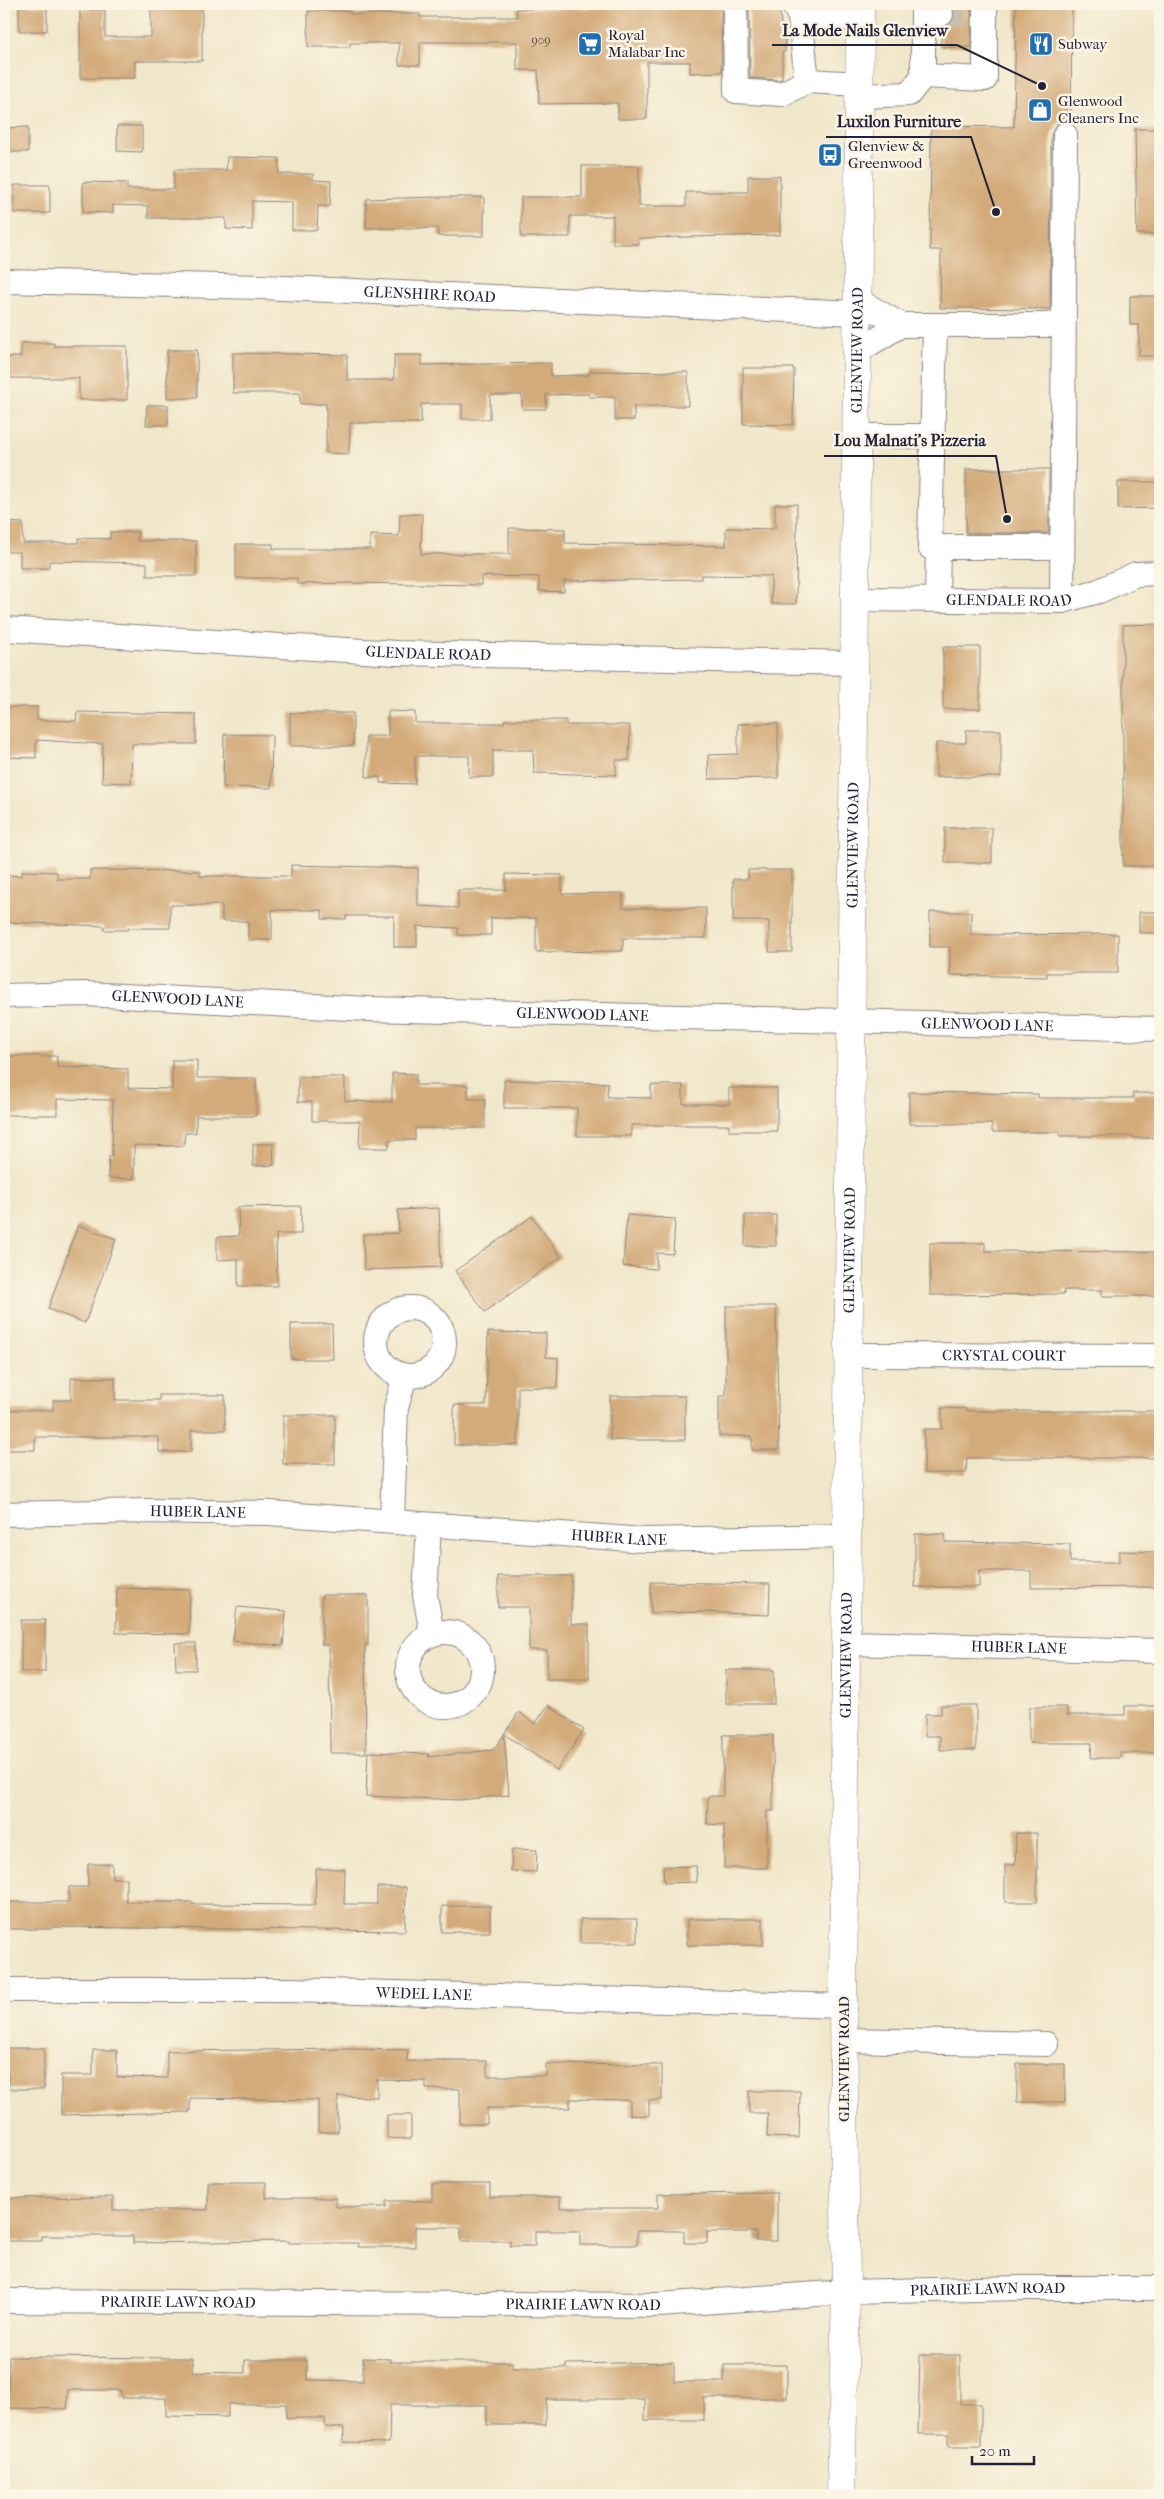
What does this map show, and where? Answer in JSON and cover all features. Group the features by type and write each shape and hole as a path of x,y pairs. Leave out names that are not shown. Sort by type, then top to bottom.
{"main road":[{"name":"GLENVIEW ROAD","path":"841,2495 846,2292 843,2006 848,1355 853,1020 853,663 860,11"}],"street":[{"path":"735,4 736,91 782,94 808,81 860,90 909,94 923,76 923,13 940,14"},
{"path":"808,81 797,10 860,11"},
{"path":"923,76 985,79 981,10"},
{"path":"1062,601 1065,135"},
{"name":"GLENSHIRE ROAD","path":"4,281 260,287 857,306"},
{"path":"857,306 901,325 1064,325"},
{"path":"856,352 901,325"},
{"path":"935,325 930,547 1062,547"},
{"path":"856,436 932,436"},
{"path":"937,598 938,548"},
{"name":"GLENDALE ROAD","path":"854,599 937,598 1062,601 1099,590 1136,574 1160,573"},
{"name":"GLENDALE ROAD","path":"4,629 396,653 853,663"},
{"name":"GLENWOOD LANE","path":"4,996 85,994 368,1009 1160,1029"},
{"name":"CRYSTAL COURT","path":"848,1355 1160,1356"},
{"path":"392,1521 396,1408 405,1376"},
{"name":"HUBER LANE","path":"4,1514 269,1513 645,1540 847,1536"},
{"path":"429,1524 425,1595 432,1634"},
{"name":"HUBER LANE","path":"847,1644 1160,1651"},
{"name":"WEDEL LANE","path":"4,1990 290,1990 843,2006"},
{"path":"843,2040 1046,2044"},
{"name":"PRAIRIE LAWN ROAD","path":"4,2301 658,2305 846,2292 1022,2288 1160,2288"}],"building":[{"path":"749,4 779,4 782,33 785,33 785,52 782,52 782,79 750,78"},
{"path":"950,4 971,4 971,47 941,47 941,28 948,26 955,15"},
{"path":"1016,4 1072,4 1071,123 1058,123 1051,135 1050,309 940,308 941,250 930,250 931,126 1014,127"},
{"path":"19,6 47,6 47,31 19,31"},
{"path":"151,6 202,6 202,61 135,61 135,78 80,78 80,10 105,10 105,37 151,37"},
{"path":"721,7 722,72 690,73 690,62 647,62 647,119 618,119 618,103 539,104 538,70 517,70 517,42 420,42 420,65 399,65 399,43 350,43 350,47 308,47 308,11 350,11 350,14 420,14 420,17 517,17 516,9"},
{"path":"117,126 142,126 142,152 117,151"},
{"path":"28,127 28,152 4,152 4,128"},
{"path":"1135,129 1160,129 1160,234 1137,234"},
{"path":"227,157 279,158 279,174 313,174 313,180 331,181 330,206 318,206 317,230 292,230 292,202 252,201 252,230 226,229 226,218 148,218 148,206 113,205 113,213 83,212 83,182 127,183 127,189 174,189 174,170 226,170"},
{"path":"582,166 639,166 639,206 686,206 686,192 748,192 748,176 780,176 780,235 639,238 639,244 613,244 613,216 570,216 570,237 521,237 521,197 582,197"},
{"path":"14,185 50,185 50,213 14,213"},
{"path":"484,197 484,236 438,236 438,228 366,228 366,199"},
{"path":"1130,296 1160,296 1160,356 1139,356 1139,325 1130,325"},
{"path":"21,343 54,343 54,346 127,346 127,400 79,400 79,378 4,378 4,357 21,357"},
{"path":"167,350 197,350 197,398 167,398"},
{"path":"233,353 347,355 347,380 394,380 394,355 421,355 421,365 551,363 551,376 589,375 589,371 688,372 688,406 634,406 634,420 615,420 615,397 589,397 589,394 546,395 546,409 522,409 522,395 490,395 490,419 462,419 462,404 421,404 421,423 350,423 349,454 326,453 326,404 300,404 300,393 233,393"},
{"path":"743,368 794,368 793,425 743,424"},
{"path":"147,405 168,405 168,425 146,425"},
{"path":"966,469 1049,469 1049,533 966,533"},
{"path":"1118,482 1160,482 1160,508 1118,509"},
{"path":"775,504 797,504 796,604 771,604 771,576 701,575 701,579 564,581 564,592 539,591 539,577 481,576 481,585 297,584 297,578 236,578 236,544 273,544 273,549 370,549 370,535 399,536 400,514 422,514 421,554 509,554 509,528 565,529 565,543 726,546 726,528 775,529"},
{"path":"4,522 23,523 23,543 78,543 78,538 110,539 110,532 138,532 137,541 196,541 196,576 147,576 147,563 49,561 49,568 20,568 20,552 4,552"},
{"path":"1160,624 1160,715 1157,776 1160,776 1160,866 1123,866 1123,625"},
{"path":"943,647 980,647 980,709 943,709"},
{"path":"7,707 37,707 37,720 76,721 77,712 196,714 196,744 132,744 131,783 102,782 103,744 36,740 36,758 6,757"},
{"path":"388,711 415,712 415,723 504,723 504,720 566,720 566,725 630,725 629,760 616,760 616,775 534,773 533,750 493,750 493,777 469,777 469,756 415,756 415,784 380,783 380,777 366,777 366,736 388,736"},
{"path":"290,713 353,713 353,746 290,746"},
{"path":"778,723 778,778 709,779 708,755 738,754 738,724"},
{"path":"966,730 1001,730 1001,777 936,777 936,743 966,743"},
{"path":"224,734 272,735 271,788 223,787"},
{"path":"945,828 992,828 992,863 945,863"},
{"path":"291,865 418,868 418,906 458,908 458,890 506,890 506,874 562,875 562,894 623,893 623,908 706,908 706,938 623,938 623,951 536,952 536,918 491,918 491,935 458,935 458,928 417,926 417,947 394,947 394,916 346,916 346,919 322,919 322,910 272,910 272,940 248,940 248,921 222,921 222,905 170,905 170,928 104,930 104,926 4,922 4,875 22,876 22,871 57,872 57,879 90,879 90,870 200,871 200,876 291,876"},
{"path":"748,870 792,870 792,952 769,952 769,921 733,921 733,879 748,879"},
{"path":"930,912 971,912 971,935 1118,934 1118,973 1047,973 1047,977 950,975 950,947 930,947"},
{"path":"1139,912 1160,912 1160,933 1139,933"},
{"path":"4,1056 57,1056 57,1067 128,1069 128,1088 172,1089 172,1060 197,1060 197,1078 256,1078 256,1116 196,1116 196,1133 185,1133 184,1146 134,1145 134,1179 108,1178 109,1156 112,1156 113,1100 57,1099 57,1115 4,1115"},
{"path":"392,1073 416,1074 416,1085 468,1085 468,1099 485,1099 485,1128 415,1128 415,1140 389,1140 389,1148 359,1148 360,1121 312,1121 312,1102 298,1102 298,1077 345,1077 345,1101 392,1102"},
{"path":"504,1080 608,1083 607,1097 651,1098 651,1085 683,1085 683,1104 729,1104 729,1088 777,1088 777,1131 729,1131 729,1125 631,1125 631,1136 577,1136 577,1108 504,1108"},
{"path":"909,1092 1038,1094 1038,1098 1133,1098 1133,1093 1160,1093 1160,1138 1060,1136 1060,1132 992,1132 992,1124 909,1124"},
{"path":"253,1144 273,1144 274,1165 253,1166"},
{"path":"301,1206 301,1234 276,1234 277,1286 238,1286 238,1259 217,1260 217,1237 239,1236 238,1207"},
{"path":"439,1208 441,1267 364,1270 363,1234 399,1233 398,1210"},
{"path":"627,1215 675,1219 673,1254 657,1253 656,1269 623,1266"},
{"path":"745,1215 776,1215 776,1246 745,1246"},
{"path":"532,1216 561,1257 485,1312 455,1271"},
{"path":"78,1225 116,1239 85,1323 48,1309"},
{"path":"930,1243 985,1243 985,1251 1160,1252 1160,1296 1102,1296 1102,1290 1064,1290 1064,1294 930,1295"},
{"path":"726,1306 776,1306 779,1450 752,1450 752,1436 719,1436 719,1396 726,1396"},
{"path":"291,1324 332,1324 333,1359 291,1359"},
{"path":"488,1332 546,1333 546,1357 558,1358 557,1388 518,1387 518,1445 454,1445 454,1405 486,1405"},
{"path":"71,1378 115,1378 115,1400 159,1400 159,1395 225,1395 225,1430 191,1430 191,1452 159,1452 159,1437 35,1437 35,1450 4,1450 4,1410 53,1410 53,1400 71,1400"},
{"path":"610,1396 685,1396 685,1440 610,1440"},
{"path":"942,1408 967,1409 967,1411 1160,1411 1160,1458 967,1458 966,1473 924,1473 924,1429 942,1429"},
{"path":"283,1415 335,1415 335,1464 283,1464"},
{"path":"915,1534 945,1534 945,1542 1070,1544 1070,1562 1119,1562 1119,1551 1157,1552 1156,1587 1031,1588 1031,1571 979,1571 979,1587 915,1587"},
{"path":"498,1576 571,1576 571,1624 589,1624 589,1679 547,1679 547,1650 529,1650 529,1607 498,1607"},
{"path":"651,1582 770,1584 769,1615 701,1612 651,1613"},
{"path":"117,1588 190,1590 189,1634 116,1633"},
{"path":"322,1595 368,1595 368,1645 365,1645 366,1753 330,1753 329,1645 322,1645"},
{"path":"237,1607 286,1611 283,1646 233,1641"},
{"path":"21,1620 45,1620 45,1672 21,1672"},
{"path":"175,1643 196,1643 196,1670 176,1670"},
{"path":"726,1670 774,1670 774,1704 726,1704"},
{"path":"548,1705 584,1730 557,1770 504,1734 519,1712 535,1724"},
{"path":"941,1705 976,1705 976,1750 940,1750 940,1736 925,1736 925,1714 941,1714"},
{"path":"1125,1706 1157,1706 1157,1753 1120,1753 1120,1758 1091,1758 1092,1743 1029,1743 1029,1707 1067,1707 1067,1715 1125,1715"},
{"path":"504,1735 509,1795 460,1800 366,1796 368,1752 429,1754 428,1757 493,1750"},
{"path":"723,1735 773,1735 773,1811 767,1811 767,1868 724,1868 724,1825 707,1824 708,1796 723,1796"},
{"path":"1016,1833 1037,1833 1037,1902 1005,1902 1005,1865 1015,1865"},
{"path":"512,1849 537,1850 536,1872 511,1871"},
{"path":"88,1864 112,1864 112,1878 126,1878 126,1902 192,1902 192,1904 315,1905 316,1869 345,1869 344,1904 377,1904 377,1887 406,1887 405,1931 52,1927 52,1929 4,1929 4,1902 69,1902 69,1887 88,1887"},
{"path":"696,1866 697,1882 664,1883 663,1867"},
{"path":"442,1906 490,1906 490,1932 442,1932"},
{"path":"580,1919 637,1919 637,1943 580,1943"},
{"path":"687,1919 763,1919 763,1945 687,1945"},
{"path":"4,2048 44,2048 44,2089 8,2089 8,2075 4,2075"},
{"path":"93,2050 117,2050 117,2077 167,2078 167,2051 408,2050 407,2061 487,2061 487,2076 546,2076 546,2064 662,2065 662,2100 649,2100 649,2116 630,2115 630,2100 570,2099 570,2108 487,2108 487,2124 460,2124 460,2089 426,2089 426,2081 377,2080 377,2097 338,2096 338,2132 318,2132 318,2100 190,2098 190,2112 61,2115 61,2075 93,2075"},
{"path":"1017,2064 1065,2064 1065,2102 1017,2102"},
{"path":"749,2091 800,2091 799,2138 767,2137 768,2113 749,2113"},
{"path":"387,2115 411,2115 411,2139 387,2138"},
{"path":"208,2182 266,2182 266,2198 336,2198 336,2207 386,2207 386,2201 432,2201 432,2184 490,2184 490,2197 560,2197 560,2208 658,2208 658,2194 777,2193 777,2241 756,2241 756,2232 707,2232 707,2243 684,2243 684,2231 637,2231 637,2245 580,2245 580,2231 535,2231 535,2246 510,2246 510,2241 461,2241 461,2227 415,2227 415,2247 358,2247 358,2243 288,2243 288,2241 133,2243 133,2236 42,2236 42,2241 4,2241 4,2198 113,2197 113,2210 208,2210"},
{"path":"920,2355 960,2355 960,2404 981,2404 981,2447 948,2447 948,2434 918,2434"},
{"path":"9,2357 193,2358 193,2372 245,2373 245,2360 307,2360 307,2380 363,2381 363,2358 390,2359 390,2362 512,2362 512,2368 566,2368 566,2364 674,2362 674,2382 724,2382 724,2365 787,2365 787,2398 704,2398 704,2420 645,2420 645,2399 546,2399 546,2425 487,2425 487,2405 390,2405 389,2443 343,2442 344,2428 325,2427 325,2418 286,2418 286,2404 228,2404 228,2417 166,2416 166,2398 121,2398 121,2390 68,2390 67,2409 8,2408"}],"tunnel":[{"path":"941,14 973,13"}],"place":[{"name":"Royal Malabar Inc","path":"590,44"},
{"name":"Subway","path":"1041,44"},
{"name":"La Mode Nails Glenview","path":"1042,86"},
{"name":"Glenwood Cleaners Inc","path":"1040,110"},
{"name":"Glenview & Greenwood","path":"830,155"},
{"name":"Luxilon Furniture","path":"996,212"},
{"name":"Lou Malnati's Pizzeria","path":"1007,519"}]}
